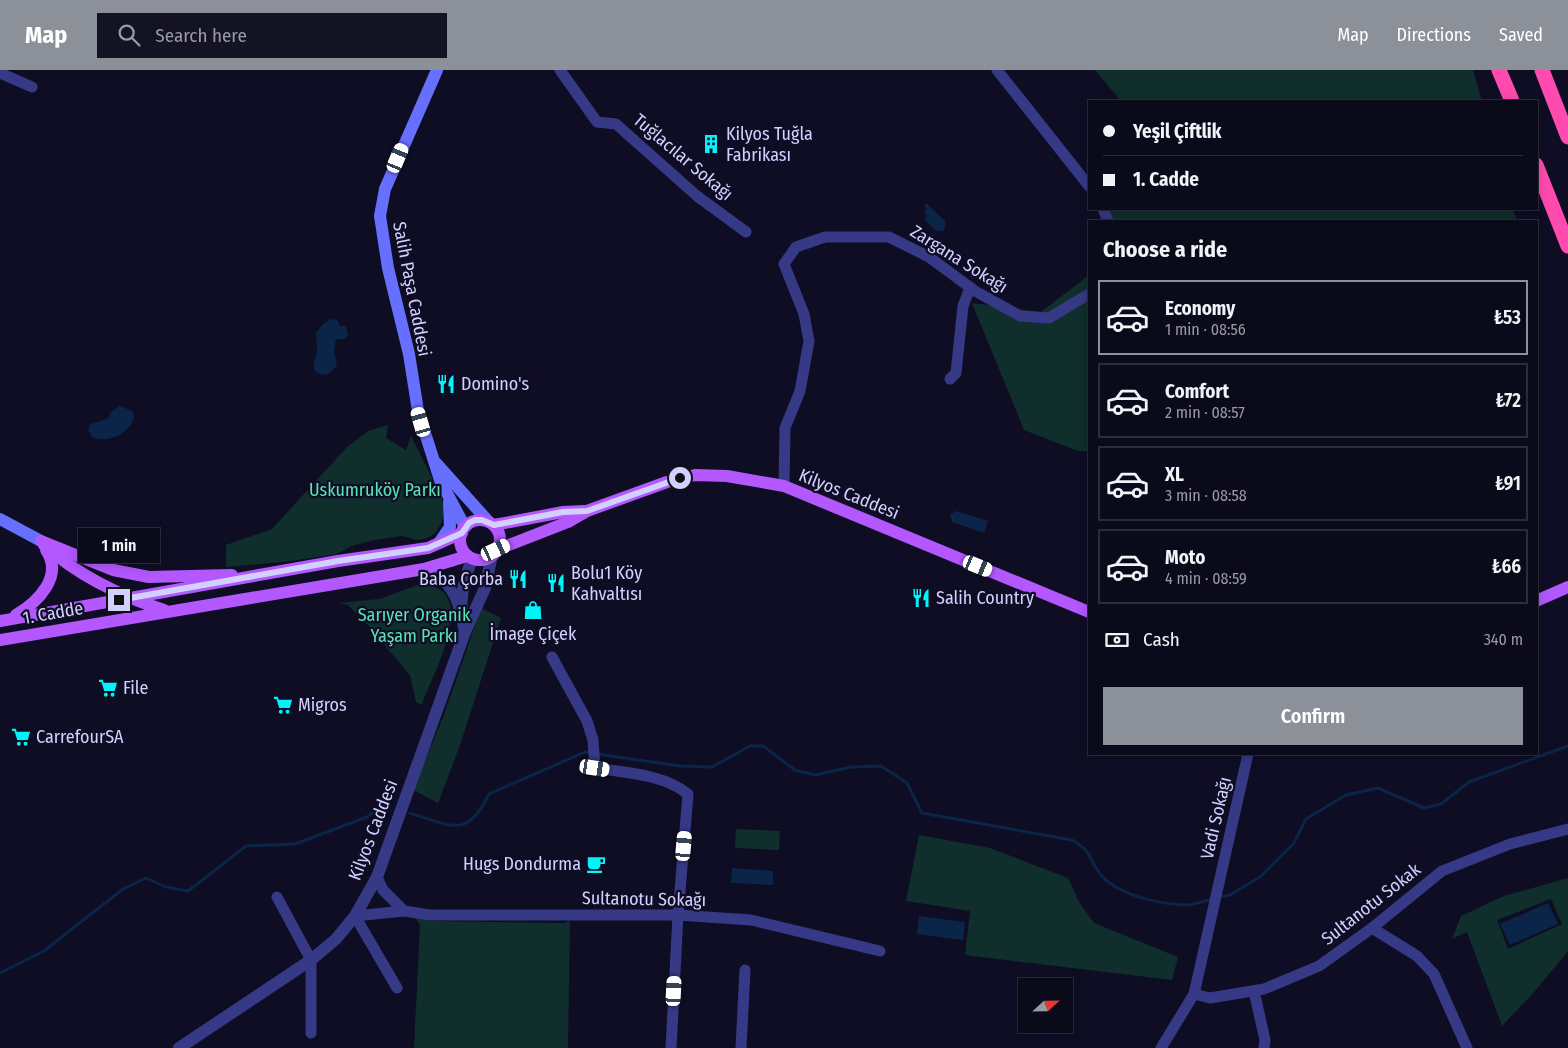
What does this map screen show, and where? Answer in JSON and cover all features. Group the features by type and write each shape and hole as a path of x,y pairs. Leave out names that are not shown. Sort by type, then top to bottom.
{"highway":[{"path":"1499,70 1512,100"},
{"path":"1542,70 1568,137"},
{"path":"1538,170 1568,246"}],"main road":[{"name":"Salih Paşa Caddesi","path":"437,70 385,189 380,216 388,268 409,354 418,411 440,480 463,530"},
{"path":"436,463 491,523 500,537 494,552"},
{"name":"Kilyos Caddesi","path":"587,511 667,482 695,475 726,476 784,486 1088,612"},
{"path":"439,543 450,527 449,497"},
{"path":"587,511 568,522 494,552 486,558 469,557 460,544 463,530 475,520 491,523 563,512 587,511"},
{"path":"0,519 40,542 69,565 106,588 166,611"},
{"name":"1. Cadde","path":"5,620 428,548 463,530"},
{"path":"40,542 113,570 149,577 208,574 257,576"},
{"path":"5,620 39,598 47,586 53,569 52,558 40,542"},
{"name":"1. Cadde","path":"0,640 424,569 469,557"},
{"path":"1538,600 1568,587"}],"street":[{"name":"Tuğlacılar Sokağı","path":"560,70 597,122 616,124 667,170 746,232"},
{"path":"997,70 1088,185"},
{"path":"0,73 32,87"},
{"name":"Zargana Sokağı","path":"784,486 785,428 800,391 809,341 804,314 784,264 796,247 825,238 889,236 929,257 970,288 1020,316 1050,318 1088,295"},
{"path":"950,379 956,373 962,306 970,288"},
{"name":"Kilyos Caddesi","path":"179,1048 312,960 336,939 355,916 377,877 465,632 486,588 494,552"},
{"path":"460,611 469,557"},
{"path":"424,569 441,577 450,586 460,611 465,632"},
{"path":"552,657 586,720 594,746 595,768 676,784 688,794 678,914 671,1048"},
{"name":"Vadi Sokağı","path":"1194,994 1248,755"},
{"name":"Sultanotu Sokak","path":"1194,994 1210,998 1264,990 1320,966 1372,928 1442,872 1510,844 1568,829"},
{"path":"377,877 383,890 404,911"},
{"path":"277,896 312,960 311,1033"},
{"name":"Sultanotu Sokağı","path":"355,916 404,911 450,915 678,914 750,920 880,951"},
{"path":"355,916 397,988"},
{"path":"1372,928 1417,956 1434,974 1467,1048"},
{"path":"741,1048 745,970"},
{"path":"1254,991 1265,1040 1264,1048"},
{"path":"1161,1048 1194,994"}],"green space":[{"path":"1095,70 1473,70 1482,100 1120,100"},
{"path":"1101,210 1513,210 1517,220 1105,220"},
{"path":"1088,276 1088,451 1078,451 1024,430 972,303 1041,312"},
{"name":"Uskumruköy Parkı","path":"388,425 386,438 406,450 411,436 442,498 444,510 442,522 435,533 427,538 417,540 402,536 374,540 351,546 337,554 291,561 226,567 226,545 272,529 347,447 368,431"},
{"name":"Sarıyer Organik Yaşam Parkı","path":"421,584 440,589 449,601 451,617 442,655 422,705 416,702 410,675 364,621 348,605 339,603 379,599"},
{"path":"481,608 501,618 460,745 438,803 413,790 444,715"},
{"path":"736,829 780,831 779,850 735,848"},
{"path":"919,835 990,848 1068,878 1079,902 1094,923 1178,957 1172,980 965,955 970,911 906,901"},
{"path":"1568,878 1568,951 1535,991 1502,1026 1467,932 1452,939 1461,916 1504,896","holes":["1551,899 1562,924 1508,949 1497,920"]},
{"path":"415,918 432,921 565,923 570,920 568,1048 414,1048 420,925"}],"water":[{"path":"926,203 945,221 946,224 943,231 936,231 924,219 927,216 924,213 927,209 924,206"},
{"path":"331,319 337,320 340,326 346,326 348,335 345,339 336,339 334,350 337,366 327,375 320,374 314,369 317,348 316,333 323,324"},
{"path":"120,406 132,411 134,417 128,428 123,433 112,438 93,438 88,430 90,424 107,419 112,411"},
{"path":"956,511 988,521 984,533 952,522 950,515"},
{"path":"732,868 773,871 773,885 731,883"},
{"path":"1548,903 1558,924 1510,945 1500,924"},
{"path":"919,916 965,922 963,940 917,934"}],"waterway":[{"path":"597,754 680,766 712,767 750,746 763,746 795,770 815,775 851,767 881,766 907,783 922,813 1072,840 1086,851 1105,879 1138,897 1163,903 1186,905 1212,899"},
{"path":"1218,897 1230,895 1260,877 1294,843 1306,819 1346,795 1378,788 1424,808 1441,804 1469,782 1568,746"},
{"path":"410,813 447,825 466,823 474,818 489,794 585,752 591,753"},
{"path":"0,973 44,951 123,889 146,878 166,887 188,891 246,846 295,844 367,817 382,806 390,806"}],"place":[{"name":"Kilyos Tuğla Fabrikası","path":"711,144"},
{"name":"Domino's","path":"446,384"},
{"name":"Baba Çorba","path":"518,579"},
{"name":"Bolu1 Köy Kahvaltısı","path":"556,583"},
{"name":"Salih Country","path":"921,598"},
{"name":"İmage Çiçek","path":"533,610"},
{"name":"File","path":"108,688"},
{"name":"Migros","path":"283,705"},
{"name":"CarrefourSA","path":"21,737"},
{"name":"Hugs Dondurma","path":"596,864"}],"route":[{"path":"119,600 338,561 428,548 462,533 469,523 475,520 488,521 494,525 563,512 587,511 680,478"}]}
